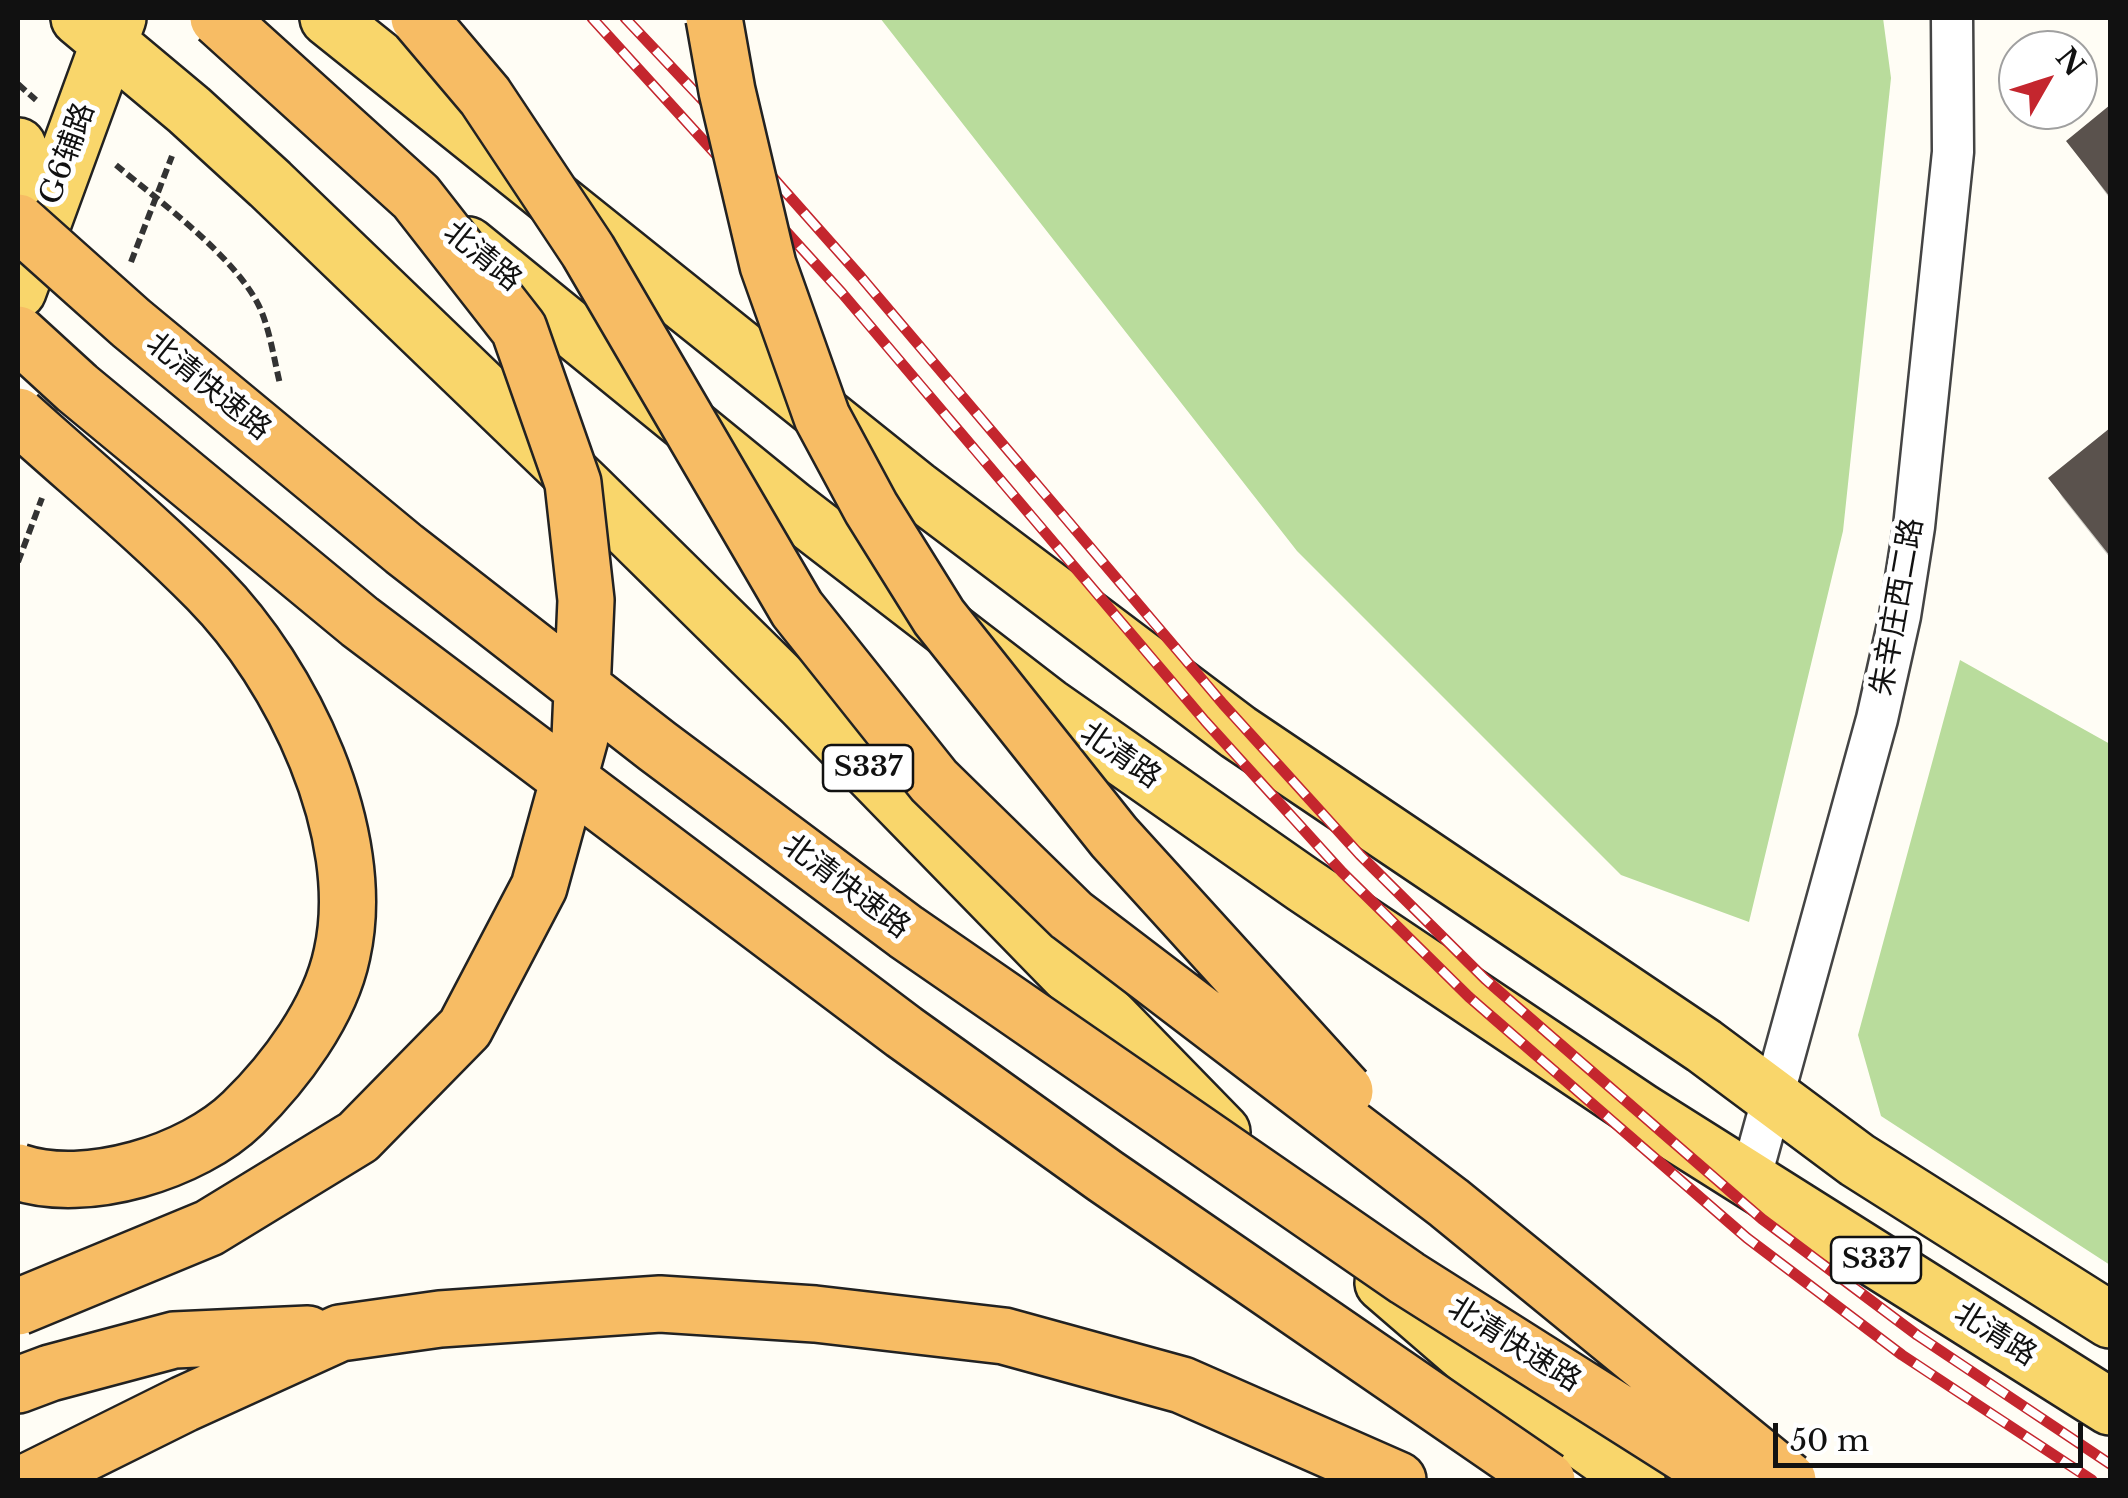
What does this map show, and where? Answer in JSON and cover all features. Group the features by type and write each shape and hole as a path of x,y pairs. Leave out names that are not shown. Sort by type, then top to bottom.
{"highway":[{"path":"18,1307 208,1228 358,1138 465,1028 539,888 580,738 586,600 573,483 519,329 416,197 218,18"},
{"path":"419,18 485,96 588,251 798,609 934,781 1071,915 1449,1203 1788,1480"},
{"path":"714,18 726,91 768,265 822,417 871,508 940,617 1114,836 1449,1203"},
{"name":"北清快速路","path":"22,256 131,324 404,549 906,932 1407,1278 1726,1480"},
{"path":"18,334 76,388 360,622 904,1032 1104,1176 1547,1480"},
{"path":"18,416 210,592 272,671 313,743 336,812 348,900 342,956 324,1002 299,1048 269,1087 234,1122 137,1172 84,1179 18,1172"},
{"path":"18,1386 50,1373 174,1340 340,1333 440,1319 660,1304 815,1314 1004,1336 1182,1385 1398,1480"},
{"path":"31,1480 340,1333"}],"main road":[{"name":"北清路","path":"192,18 791,508 1048,706 1304,885 1642,1112 1761,1141"},
{"name":"北清路","path":"328,18 916,490 1238,732 1704,1046 1761,1141 2110,1407"},
{"name":"G6辅路","path":"22,256 76,132 102,26"},
{"name":"S337","path":"102,26 587,489 803,702 1185,1097 1356,1259 1493,1378 1637,1480"},
{"path":"18,146 38,206 37,230 22,256"},
{"path":"1761,1141 1888,1180 2110,1320"}],"street":[{"name":"朱辛庄西二路","path":"1761,1141 1876,719 1902,598 1914,526 1951,171 1952,18"}],"path":[{"path":"18,84 156,198 230,266"}],"green space":[{"path":"880,18 1883,18 1891,78 1843,531 1749,922 1621,875 1297,551"},
{"path":"1960,660 2110,744 2110,1265 1881,1116 1858,1035"}],"building":[{"path":"2110,105 2110,197 2066,141 2079,130 2098,130 2098,115"},
{"path":"2110,428 2110,556 2048,478"}],"railway":[{"path":"592,18 842,293 1205,721 1342,872 1469,997 1747,1238 1902,1355 2092,1480"},
{"path":"625,18 861,277 1223,704 1360,855 1485,979 1762,1219 1917,1335 2110,1464"}]}
